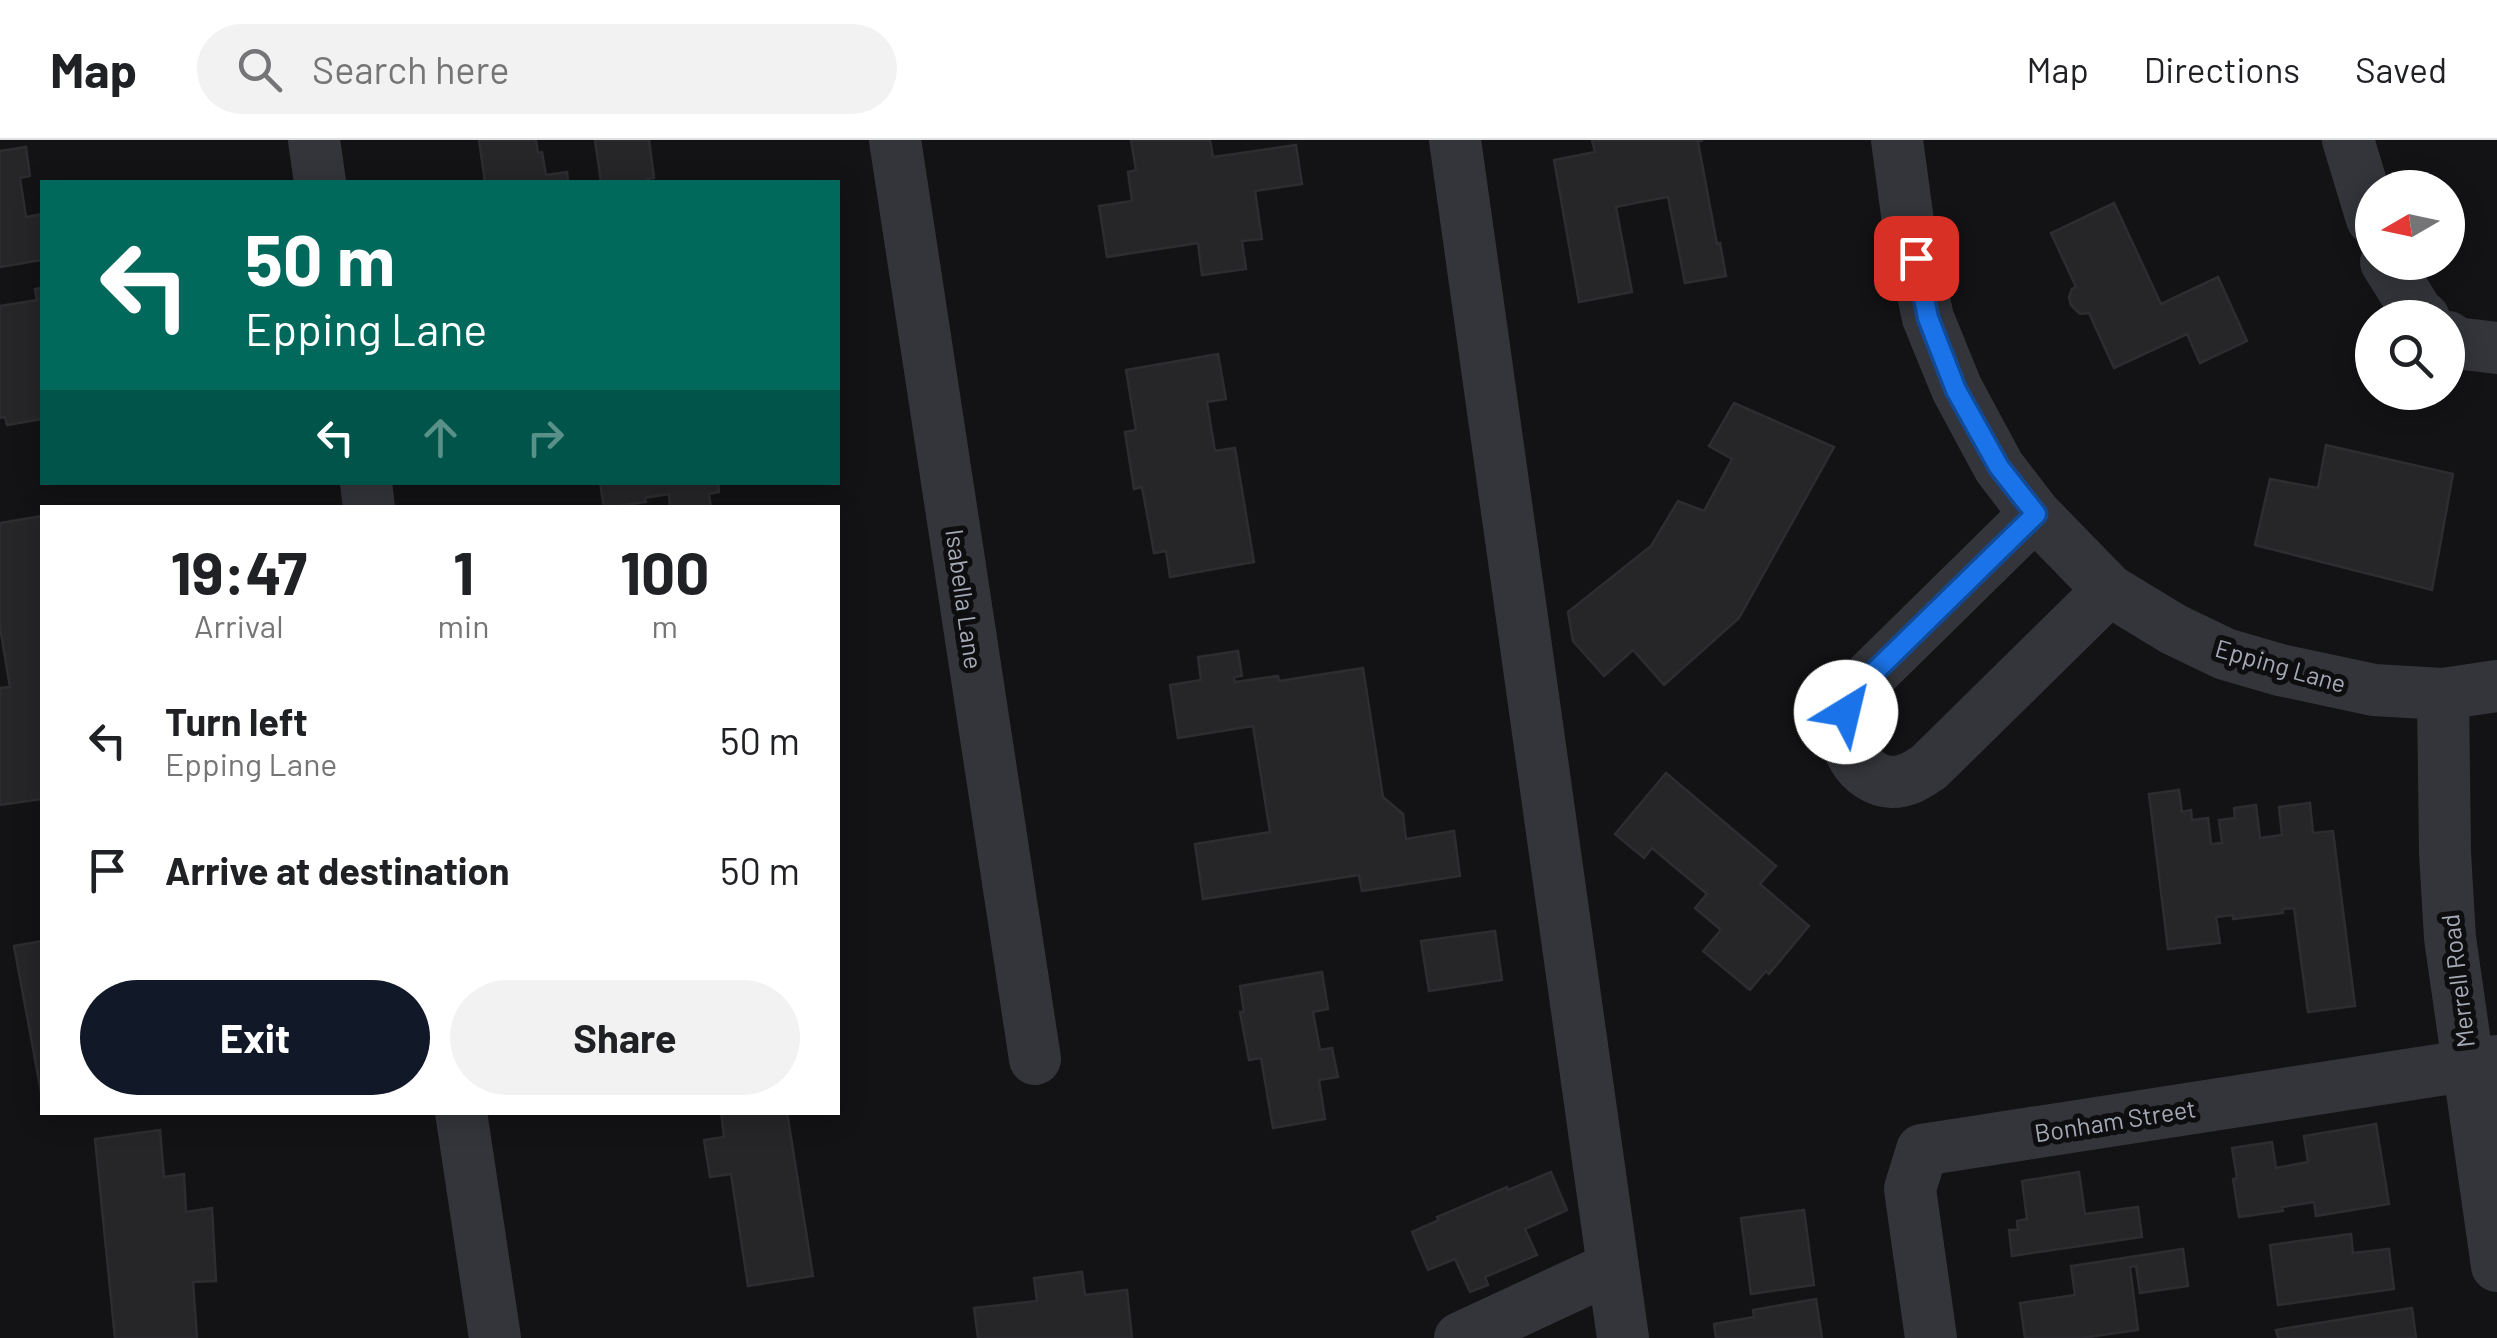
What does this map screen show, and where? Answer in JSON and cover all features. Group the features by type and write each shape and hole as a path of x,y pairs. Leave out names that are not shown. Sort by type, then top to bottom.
{"street":[{"path":"314,140 320,180"},
{"name":"Isabella Lane","path":"895,140 1035,1059"},
{"path":"1455,140 1623,1338"},
{"name":"Epping Lane","path":"1896,140 1928,318 1956,390 1999,467 2036,514 2109,590 2225,654 2280,670 2374,690 2443,694 2497,686"},
{"path":"2348,140 2357,170"},
{"path":"2465,343 2497,348"},
{"path":"2036,514 1858,688 1846,712 1845,740 1856,762 1872,775 1890,782 1909,780 1929,767 2109,590"},
{"name":"Merrell Road","path":"2443,694 2450,938 2482,1063 2497,1266"},
{"name":"Bonham Street","path":"1931,1338 1910,1189 1922,1150 2482,1063"},
{"path":"461,1115 495,1338"},
{"path":"1460,1338 1613,1268"}],"building":[{"path":"479,140 536,140 546,175 567,172 568,180 485,180"},
{"path":"595,140 649,140 654,178 601,180"},
{"path":"1131,140 1210,140 1213,157 1296,145 1302,184 1255,191 1262,239 1242,241 1246,269 1202,275 1198,243 1107,257 1099,206 1132,201 1128,172 1136,170"},
{"path":"1592,140 1703,140 1698,142 1726,276 1685,283 1668,197 1616,207 1632,292 1579,302 1554,160 1595,152"},
{"path":"26,147 30,176 20,178 26,217 40,214 40,260 0,267 0,151"},
{"path":"2114,203 2161,304 2218,277 2247,341 2200,363 2187,334 2114,368 2089,313 2080,314 2071,305 2069,297 2076,287 2051,233"},
{"path":"40,288 40,419 7,425 5,417 0,418 0,306 37,300 35,289"},
{"path":"1218,354 1226,399 1207,402 1215,451 1235,448 1254,562 1170,577 1166,551 1154,553 1142,487 1134,489 1125,432 1136,430 1126,370"},
{"path":"1734,403 1834,447 1739,618 1664,685 1633,650 1604,676 1573,641 1568,612 1651,546 1678,501 1704,511 1732,459 1709,446"},
{"path":"2326,445 2453,474 2432,590 2255,545 2270,479 2318,488"},
{"path":"600,485 718,485 719,492 709,494 711,505 670,505 669,494 645,498 646,502 604,505"},
{"path":"40,516 40,799 0,805 0,688 10,687 0,627 0,523"},
{"path":"1238,651 1242,676 1234,677 1235,682 1278,676 1279,681 1363,668 1383,797 1403,814 1406,839 1454,831 1460,876 1362,891 1359,875 1203,899 1195,844 1270,832 1253,726 1178,738 1170,685 1201,680 1198,657"},
{"path":"1666,773 1776,866 1760,884 1809,926 1769,974 1766,971 1750,990 1703,951 1721,930 1695,908 1707,894 1652,848 1644,858 1615,834"},
{"path":"2179,790 2182,812 2191,810 2192,820 2208,818 2211,844 2222,843 2219,820 2235,818 2234,808 2256,805 2260,838 2282,835 2279,807 2310,803 2313,833 2333,831 2355,1006 2308,1012 2294,908 2233,919 2233,915 2216,917 2220,943 2168,949 2149,794"},
{"path":"1495,931 1502,980 1429,991 1421,941"},
{"path":"40,941 40,1086 14,946"},
{"path":"1322,972 1328,1009 1313,1012 1320,1050 1332,1048 1338,1077 1319,1080 1325,1119 1273,1128 1261,1058 1249,1060 1240,1012 1244,1012 1240,986"},
{"path":"721,1115 787,1115 813,1276 748,1286 731,1174 710,1177 704,1140 724,1137"},
{"path":"2376,1124 2389,1204 2316,1216 2314,1202 2239,1217 2232,1148 2272,1142 2276,1168 2308,1162 2304,1136"},
{"path":"160,1130 164,1177 184,1174 186,1212 212,1208 216,1281 193,1282 197,1338 115,1338 95,1139"},
{"path":"1551,1172 1567,1210 1525,1229 1537,1255 1485,1277 1488,1285 1470,1292 1455,1259 1428,1270 1412,1232 1439,1220 1437,1217"},
{"path":"2079,1172 2085,1214 2138,1207 2142,1237 2012,1256 2009,1230 2018,1230 2017,1221 2027,1219 2022,1181"},
{"path":"1804,1210 1814,1285 1751,1294 1741,1218"},
{"path":"2351,1234 2353,1253 2389,1249 2394,1289 2278,1305 2270,1245"},
{"path":"2183,1249 2188,1286 2140,1293 2136,1266 2130,1267 2138,1330 2082,1338 2025,1338 2020,1303 2075,1295 2071,1266"},
{"path":"1082,1272 1085,1295 1127,1290 1132,1338 978,1338 974,1308 1037,1301 1034,1278"},
{"path":"1816,1299 1822,1338 1716,1338 1714,1324 1754,1317 1753,1310"},
{"path":"2412,1308 2416,1338 2278,1338 2276,1330"}],"route":[{"path":"1846,712 1858,688 2036,514 1999,467 1956,390 1928,318 1916,258"}]}
